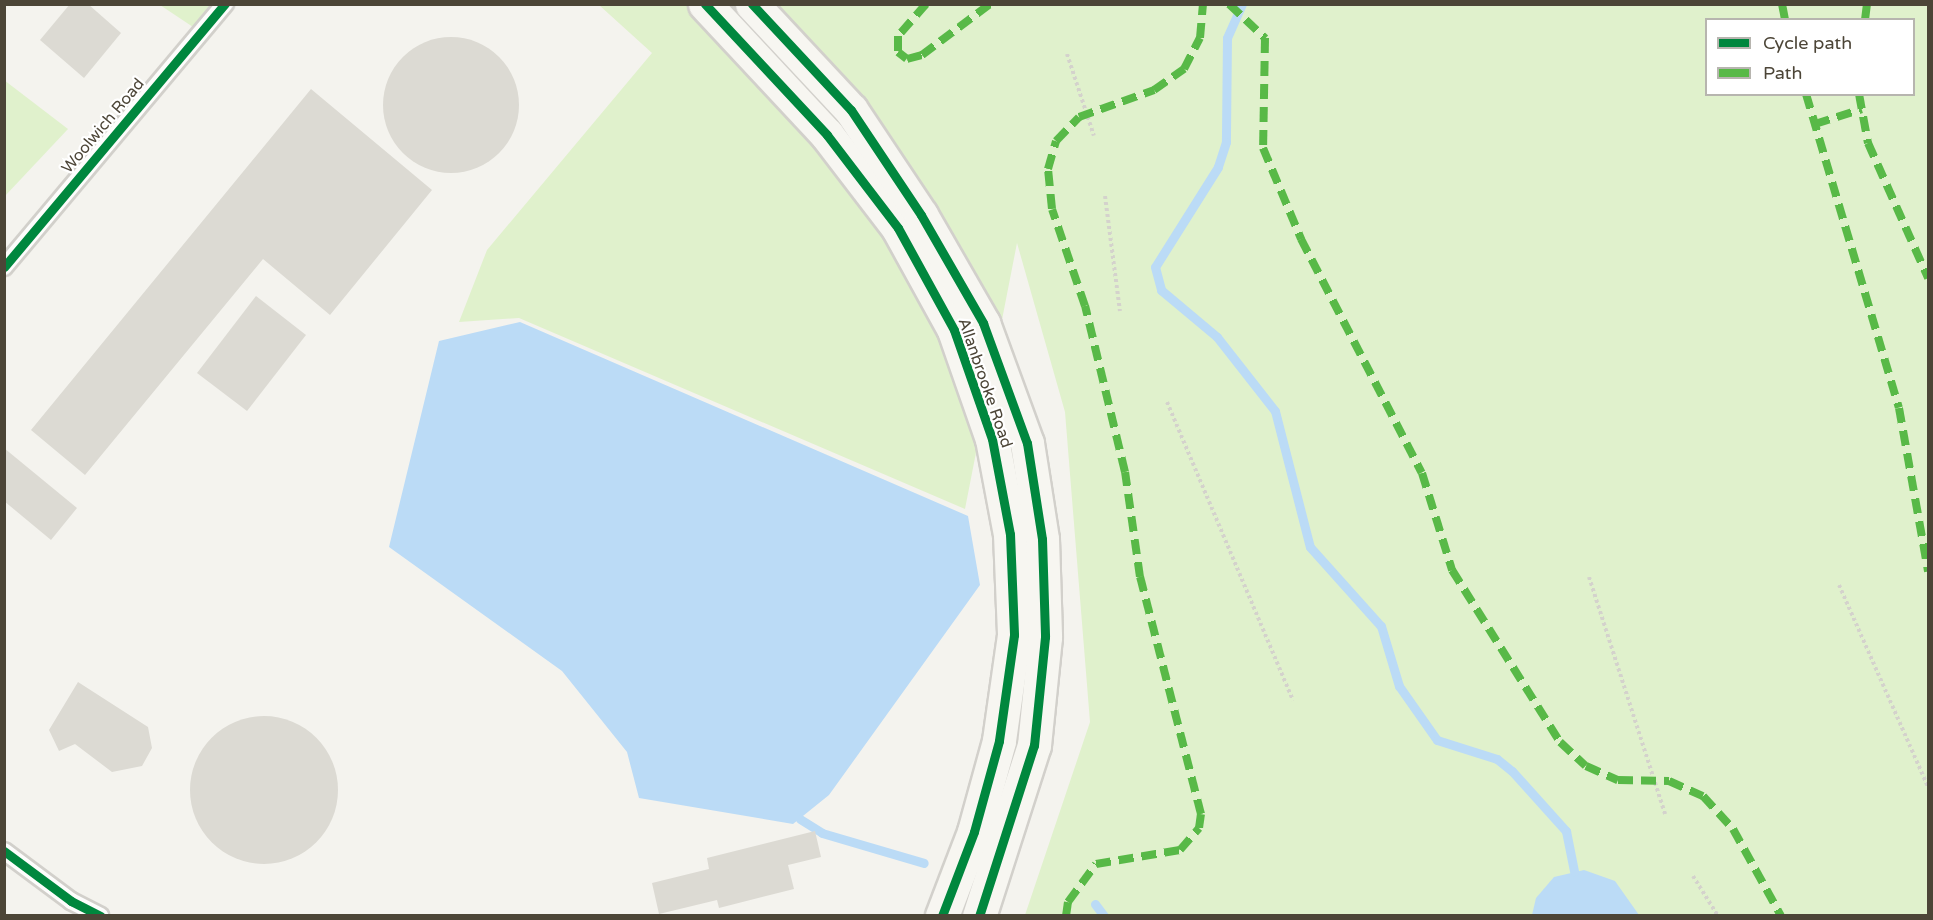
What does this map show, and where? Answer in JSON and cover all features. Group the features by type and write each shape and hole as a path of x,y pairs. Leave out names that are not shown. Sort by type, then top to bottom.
{"street":[{"name":"Allanbrooke Road","path":"705,4 827,135 898,228 954,330 992,439 1010,534 1014,635 999,741 974,832 942,915"},
{"name":"Allanbrooke Road","path":"752,4 851,110 921,215 983,323 1026,443 1042,539 1044,647 1034,745 979,915"}],"lane":[{"name":"Woolwich Road","path":"4,267 225,4"},
{"path":"4,851 71,901 100,915"}],"path":[{"path":"1067,54 1094,136"},
{"path":"1105,196 1120,311"},
{"path":"1167,402 1293,700"},
{"path":"1589,577 1665,814"},
{"path":"1839,585 1929,787"},
{"path":"1693,876 1718,915"}],"green space":[{"path":"160,5 218,5 196,29"},
{"path":"599,5 1928,5 1928,915 1025,915 1090,722 1065,412 1017,243 965,509 519,318 459,322 487,250 652,53"},
{"path":"4,80 68,129 5,196 4,196"}],"water":[{"path":"520,322 968,516 980,585 829,795 793,824 639,798 627,752 562,671 389,547 439,341"},
{"path":"1584,870 1615,881 1639,915 1532,915 1536,898 1554,877"}],"building":[{"path":"70,4 88,4 121,33 84,78 40,40"},
{"path":"451,37 477,42 489,48 499,57 508,67 514,79 519,105 514,131 508,143 499,153 489,162 477,168 451,173 425,168 413,162 403,153 394,143 388,131 383,105 388,79 394,67 403,57 413,48 425,42"},
{"path":"311,89 432,190 330,315 263,259 85,475 31,430"},
{"path":"256,296 306,335 247,411 197,373"},
{"path":"4,448 77,508 51,540 4,501"},
{"path":"78,682 148,727 152,748 142,766 112,772 75,744 59,751 49,730"},
{"path":"264,716 278,717 292,722 305,728 316,738 326,749 332,762 337,776 337,804 332,818 326,831 316,842 305,852 292,858 278,863 264,864 250,863 236,858 223,852 212,842 202,831 196,818 191,804 190,790 191,776 196,762 202,749 212,738 223,728 236,722 250,717"},
{"path":"815,831 821,857 788,865 794,889 719,908 717,900 659,914 652,883 709,869 707,858"}],"waterway":[{"path":"1242,4 1227,38 1226,142 1218,167 1155,267 1161,290 1217,337 1275,411 1310,547 1381,626 1399,686 1437,740 1497,759 1512,771 1566,831 1574,871"},
{"path":"800,819 822,833 924,863"},
{"path":"1095,904 1104,916"}],"marked path":[{"path":"926,4 898,36 898,52 907,59 922,55 990,4"},
{"path":"1066,916 1068,902 1096,864 1180,850 1199,828 1201,814 1140,577 1125,472 1085,306 1052,209 1048,169 1056,141 1079,117 1154,90 1184,69 1200,38 1203,4"},
{"path":"1229,4 1265,38 1263,148 1301,239 1422,473 1452,570 1560,742 1586,766 1618,780 1669,781 1703,796 1733,829 1781,916"},
{"path":"1782,4 1785,18"},
{"path":"1865,18 1867,4"},
{"path":"1807,96 1899,408 1928,571"},
{"path":"1859,96 1868,143 1928,278"},
{"path":"1815,124 1862,109"}],"cycle path":[{"path":"4,267 225,4"},
{"path":"705,4 827,135 898,228 954,330 992,439 1010,534 1014,635 999,741 974,832 942,916"},
{"path":"752,4 851,110 921,215 983,323 1027,443 1042,539 1045,637 1034,745 979,916"},
{"path":"4,851 71,901 100,916"}]}
